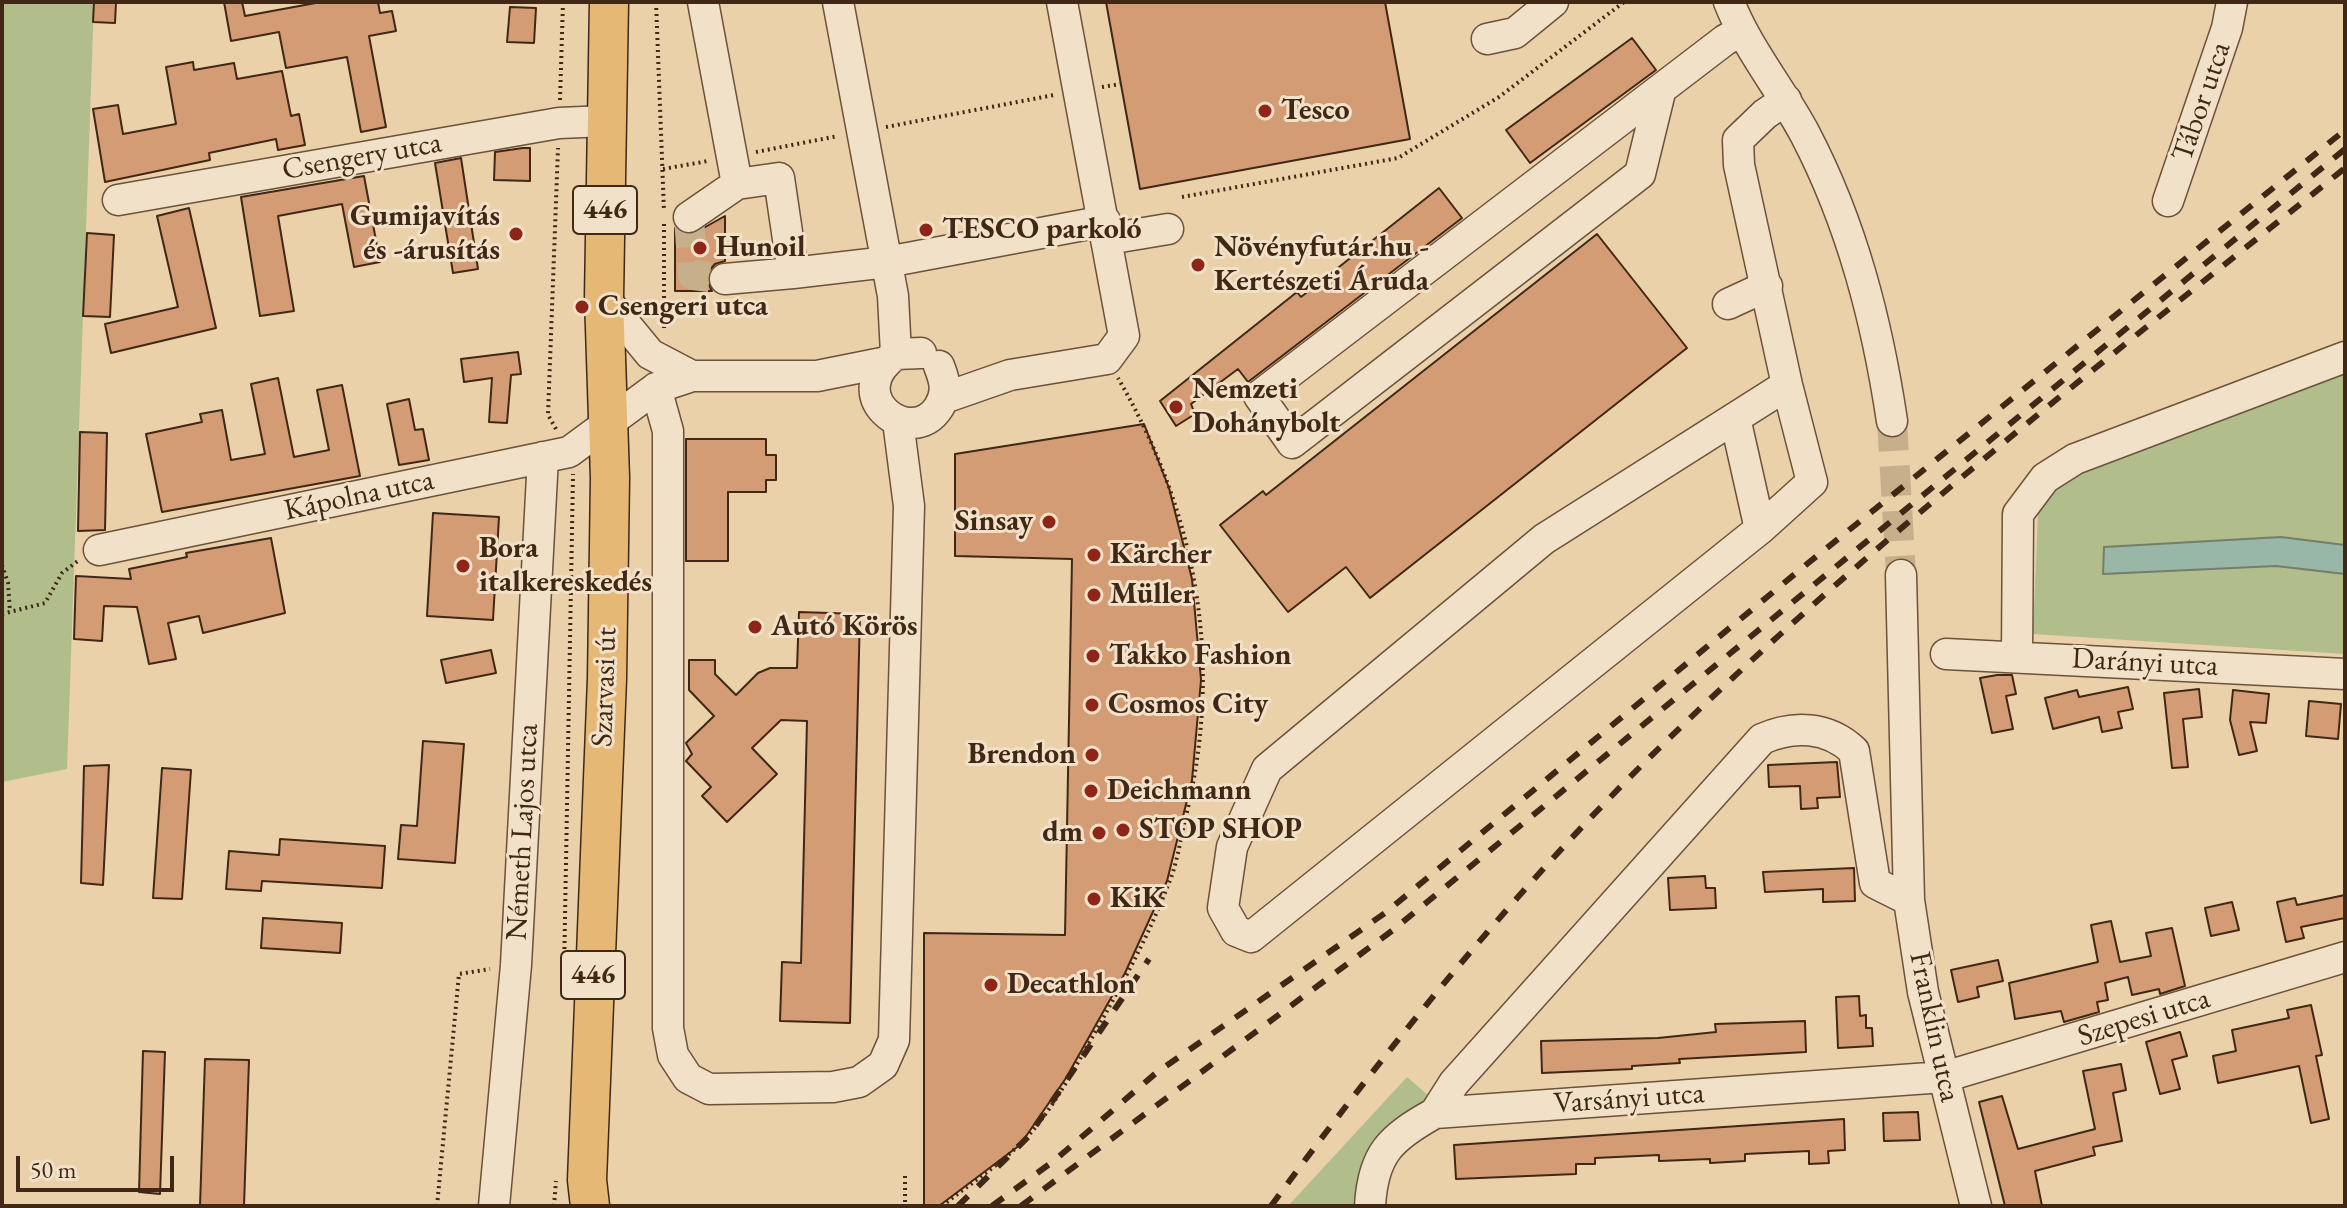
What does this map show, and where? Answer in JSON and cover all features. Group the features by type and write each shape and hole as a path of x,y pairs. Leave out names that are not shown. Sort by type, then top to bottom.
{"main road":[{"name":"Szarvasi út","path":"579,1192 607,679 608,421 604,298 609,2"}],"street":[{"path":"703,2 734,170"},
{"path":"838,2 887,262 903,365 879,407 923,413 1010,375 1107,359 1124,336 1062,2"},
{"path":"1487,39 1515,33 1553,2"},
{"path":"1729,2 1741,31 1786,100 1836,202 1865,283 1892,421"},
{"name":"Tábor utca","path":"2168,201 2227,28 2232,2"},
{"path":"1660,92 1640,174 1292,443 1259,396 1660,92 1741,31"},
{"path":"1786,100 1765,114 1738,140 1739,165 1787,385 1812,482 1760,529 1251,937 1236,931 1223,908 1232,847 1267,769 1544,539 1787,385"},
{"name":"Csengery utca","path":"118,200 559,123 607,121"},
{"path":"689,217 734,170"},
{"path":"734,170 779,178 793,273"},
{"path":"725,279 887,262 1106,230 1168,229"},
{"path":"1728,304 1767,286"},
{"path":"604,298 650,354 692,376 817,376 903,365 1010,375"},
{"path":"2017,655 2018,514 2045,478 2075,459 2345,357"},
{"path":"656,388 668,431 668,1028 673,1055 688,1078 709,1089 833,1087 859,1082 883,1065 894,1040 909,506 923,413 946,382 903,365"},
{"name":"Kápolna utca","path":"99,550 556,454 656,388 692,376"},
{"path":"1735,418 1760,529"},
{"name":"Németh Lajos utca","path":"494,1206 556,454"},
{"name":"Franklin utca","path":"1901,575 1909,900 1923,992 1976,1206"},
{"name":"Darányi utca","path":"1946,654 2017,655 2345,674"},
{"path":"1435,1113 1454,1083 1762,739 1784,729 1808,729 1845,742 1854,751 1875,883 1909,900"},
{"name":"Szepesi utca","path":"1944,1077 2345,957"},
{"name":"Varsányi utca","path":"1370,1206 1372,1173 1386,1150 1412,1126 1435,1113 1944,1077"}],"path":[{"path":"563,2 548,415 556,454 576,486 564,976"},
{"path":"650,354 664,334 663,169 656,2"},
{"path":"1182,197 1398,158 1499,97 1624,2"},
{"path":"663,169 734,170 861,132 1121,84"},
{"path":"942,1206 1020,1145 1068,1080 1127,975 1170,882 1195,781 1204,680 1196,579 1172,487 1150,433 1107,359"},
{"path":"2,614 45,603 62,573 77,560 99,550"},
{"path":"2,565 8,583 10,612"},
{"path":"437,1206 459,974 516,965"},
{"path":"905,1176 905,1206"},
{"path":"554,1206 579,1192"}],"green space":[{"path":"2,2 94,2 67,769 2,782"},
{"path":"2345,369 2345,654 2033,634 2038,513 2062,482"},
{"path":"1407,1077 1437,1103 1366,1206 1288,1206"}],"shaded area":[{"path":"2281,537 2345,545 2345,574 2276,566 2103,574 2104,547"}],"building":[{"path":"94,2 116,2 115,23 93,22"},
{"path":"224,2 242,2 245,16 321,2 378,2 380,13 392,11 396,31 369,36 386,127 361,132 347,57 286,68 279,32 231,41"},
{"name":"Tesco","path":"1106,2 1385,2 1410,139 1140,189"},
{"path":"510,7 536,8 534,43 507,42"},
{"path":"1632,38 1656,70 1530,163 1506,130"},
{"path":"193,62 194,70 234,63 237,79 282,71 291,116 299,114 305,145 278,150 276,139 209,153 210,160 105,182 93,109 118,105 123,134 176,124 166,67"},
{"path":"530,148 530,181 494,180 495,152"},
{"path":"461,158 478,269 453,273 435,163"},
{"path":"364,176 380,262 354,267 342,204 278,216 294,311 260,316 241,197"},
{"path":"1439,188 1462,218 1248,382 1238,369 1191,404 1195,414 1176,426 1160,401 1297,292 1301,297"},
{"path":"189,208 216,328 111,353 105,324 178,307 157,216"},
{"name":"Hunoil","path":"725,216 725,261 715,264 708,272 707,281 712,291 675,291 675,228 691,235"},
{"path":"87,233 114,235 110,317 83,316"},
{"path":"1597,234 1687,348 1370,598 1346,567 1288,612 1220,525 1263,491 1266,495"},
{"path":"518,352 521,374 511,375 507,423 489,422 492,378 464,382 461,359"},
{"path":"278,378 294,457 329,450 317,390 342,385 360,476 162,512 146,434 202,422 200,414 222,410 231,460 265,454 251,384"},
{"path":"409,399 415,430 423,429 429,460 399,465 387,404"},
{"name":"STOP SHOP","path":"1144,424 1169,488 1192,579 1201,680 1192,780 1167,881 1125,973 1066,1078 1020,1145 939,1206 924,1206 924,933 1065,935 1072,559 955,556 955,454"},
{"path":"80,432 107,433 105,530 78,531"},
{"path":"686,439 766,439 766,455 776,455 776,480 766,480 766,492 728,492 728,561 686,561"},
{"name":"Bora italkereskedés","path":"433,513 499,517 493,620 427,616"},
{"path":"271,538 285,613 203,633 199,616 168,623 176,659 149,664 137,607 104,606 102,641 74,639 76,576 131,579 129,569 187,557 186,553"},
{"path":"799,612 860,614 850,1023 780,1021 782,962 801,963 807,721 781,720 752,748 777,774 727,822 702,796 711,787 686,761 692,754 686,743 714,716 689,690 689,660 715,660 715,674 736,695 758,673 770,668 797,668"},
{"path":"491,650 496,673 446,683 441,660"},
{"path":"2012,675 2016,694 2006,696 2013,729 1992,733 1980,678"},
{"path":"2128,687 2133,709 2118,712 2122,728 2102,732 2099,717 2053,729 2045,698 2077,690 2079,697"},
{"path":"2199,689 2202,717 2183,719 2188,767 2172,768 2164,693"},
{"path":"2233,690 2269,694 2266,723 2250,722 2257,751 2239,755 2230,720"},
{"path":"2309,701 2341,704 2338,739 2306,736"},
{"path":"423,741 464,744 455,863 398,859 401,825 417,826"},
{"path":"1837,762 1840,797 1817,798 1818,808 1801,809 1800,786 1769,787 1768,765"},
{"path":"109,765 103,885 81,883 84,766"},
{"path":"162,768 191,770 182,899 153,898"},
{"path":"280,839 385,846 382,888 262,881 261,891 226,889 229,851 279,855"},
{"path":"1854,868 1855,901 1823,902 1823,889 1765,892 1763,872"},
{"path":"1705,876 1706,888 1715,888 1716,908 1670,910 1668,878"},
{"path":"2345,895 2345,918 2301,927 2304,938 2286,942 2277,902 2295,898 2297,905"},
{"path":"2232,902 2239,930 2211,936 2205,908"},
{"path":"263,918 342,923 340,953 261,948"},
{"path":"2111,921 2120,962 2151,956 2146,933 2172,928 2185,986 2160,994 2159,989 2132,995 2128,977 2105,983 2108,1000 2097,1002 2099,1012 2064,1022 2061,1011 2015,1019 2009,983 2098,962 2091,925"},
{"path":"1998,960 2003,981 1977,987 1979,997 1958,1002 1951,970"},
{"path":"1859,996 1860,1016 1866,1015 1866,1028 1872,1028 1873,1046 1838,1048 1836,997"},
{"path":"2311,1005 2322,1055 2316,1056 2329,1119 2311,1123 2299,1066 2218,1083 2213,1056 2236,1051 2232,1030 2289,1018 2287,1010"},
{"path":"1805,1021 1806,1052 1679,1059 1680,1063 1632,1066 1632,1069 1542,1073 1541,1041 1658,1038 1716,1032 1715,1024"},
{"path":"2180,1032 2187,1056 2172,1060 2180,1089 2160,1094 2146,1042"},
{"path":"143,1051 165,1052 160,1194 139,1192"},
{"path":"205,1059 249,1060 244,1206 200,1206"},
{"path":"2121,1064 2126,1090 2113,1093 2122,1141 2093,1147 2095,1155 2035,1171 2042,1206 2005,1206 1979,1102 2002,1096 2018,1149 2095,1129 2083,1071"},
{"path":"1918,1112 1920,1140 1884,1141 1883,1113"},
{"path":"1844,1119 1845,1150 1828,1151 1829,1163 1809,1164 1809,1151 1745,1154 1745,1161 1710,1163 1710,1159 1659,1161 1659,1155 1595,1158 1595,1164 1576,1164 1576,1174 1456,1179 1454,1145"}],"tunnel":[{"path":"689,217 693,275 725,279"},
{"path":"1892,421 1901,575"}],"railway":[{"path":"992,1206 1055,1160 1156,1073 1385,913 1807,564 2345,130"},
{"path":"1021,1206 1393,930 2345,149"},
{"path":"1271,1206 1452,974 1548,863 1650,757 1732,678 1902,527 2345,168"},
{"path":"958,1206 1028,1137 1149,959"}],"place":[{"name":"Tesco","path":"1265,111"},
{"name":"TESCO parkoló","path":"926,230"},
{"name":"Gumijavítás és -árusítás","path":"516,234"},
{"name":"Hunoil","path":"700,248"},
{"name":"Növényfutár.hu - Kertészeti Áruda","path":"1198,265"},
{"name":"Csengeri utca","path":"582,307"},
{"name":"Nemzeti Dohánybolt","path":"1176,407"},
{"name":"Sinsay","path":"1049,522"},
{"name":"Kärcher","path":"1094,555"},
{"name":"Bora italkereskedés","path":"463,566"},
{"name":"Müller","path":"1094,595"},
{"name":"Autó Körös","path":"755,627"},
{"name":"Takko Fashion","path":"1093,656"},
{"name":"Cosmos City","path":"1092,705"},
{"name":"Brendon","path":"1092,755"},
{"name":"Deichmann","path":"1091,791"},
{"name":"STOP SHOP","path":"1123,830"},
{"name":"dm","path":"1099,833"},
{"name":"KiK","path":"1094,899"},
{"name":"Decathlon","path":"991,985"}]}
